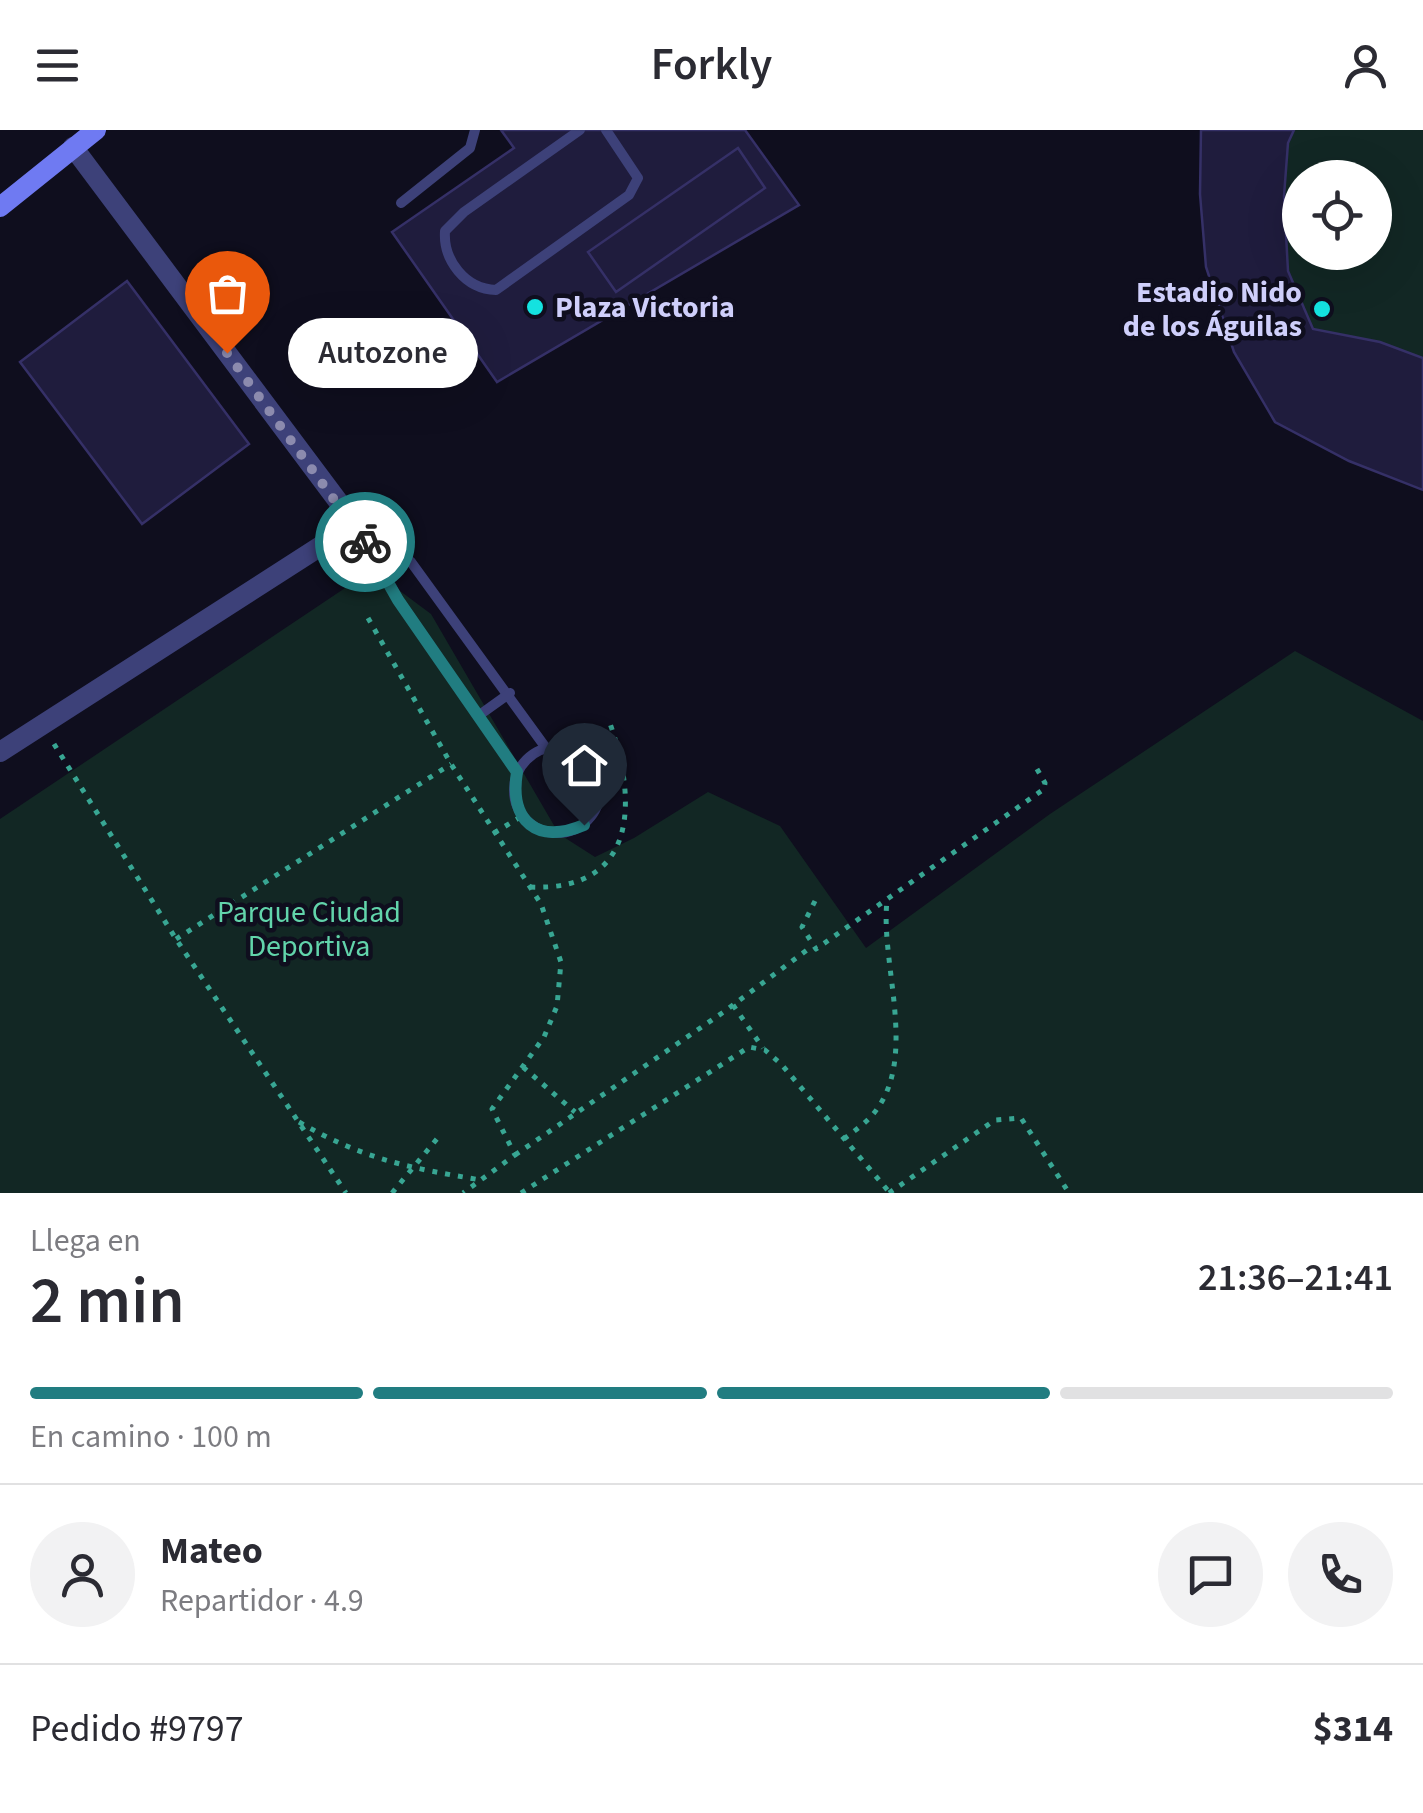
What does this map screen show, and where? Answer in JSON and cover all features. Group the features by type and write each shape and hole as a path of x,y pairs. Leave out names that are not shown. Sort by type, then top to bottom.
{"main road":[{"path":"0,208 96,130"}],"street":[{"path":"0,752 355,524 74,147"}],"lane":[{"path":"401,203 470,148 475,130"},
{"path":"580,130 464,212 445,230 444,248 478,290 496,290 630,195 638,178 606,130"},
{"path":"355,524 411,562 546,748"},
{"path":"355,524 392,590 517,772"},
{"path":"478,716 510,694"},
{"path":"546,748 577,751 591,763 600,784 598,807 584,825 562,834 540,831 522,816 514,795 517,772 527,759 546,748"}],"path":[{"path":"368,618 451,764 541,904 560,962 557,1006 544,1037 492,1110 515,1155"},
{"path":"530,887 580,880 599,870 615,852 626,825 625,789 623,757 608,718"},
{"path":"42,725 176,939 346,1193"},
{"path":"815,900 802,928 812,946 820,948 1044,789 1045,783 1033,762"},
{"path":"176,939 451,764"},
{"path":"494,833 522,816"},
{"path":"844,1139 875,1112 887,1088 896,1047 894,998 885,944 887,900"},
{"path":"463,1193 812,946"},
{"path":"733,1005 765,1050 890,1193 995,1120 1021,1118 1069,1193"},
{"path":"521,1193 736,1053 748,1047 765,1050"},
{"path":"523,1067 576,1112"},
{"path":"296,1120 342,1147 414,1169 482,1180"},
{"path":"392,1193 441,1134"}],"green space":[{"name":"Estadio Nido de los Águilas","path":"1201,130 1423,130 1423,490 1349,461 1275,422 1234,352 1206,267 1200,194"},
{"name":"Parque Ciudad Deportiva","path":"372,570 431,614 559,834 595,857 708,792 780,826 866,948 1050,814 1295,651 1423,721 1423,1193 0,1193 0,819"}],"building":[{"name":"Plaza Victoria","path":"501,130 745,130 799,205 497,382 392,232 514,148"},
{"name":"Estadio Nido de los Águilas","path":"1201,130 1294,130 1287,160 1282,160 1282,270 1288,270 1313,329 1380,342 1423,358 1423,490 1349,461 1275,422 1234,352 1206,267 1200,194"},
{"path":"738,148 765,188 616,292 588,252"},
{"path":"127,281 249,444 142,524 20,362"}],"way so far":[{"path":"227,353 365,542"}],"place":[{"name":"Plaza Victoria","path":"535,307"},
{"name":"Estadio Nido de los Águilas","path":"1322,309"},
{"name":"Autozone","path":"227,353"}],"route":[{"path":"365,542 398,600 517,772 514,795 522,816 540,831 562,834 584,825"}]}
